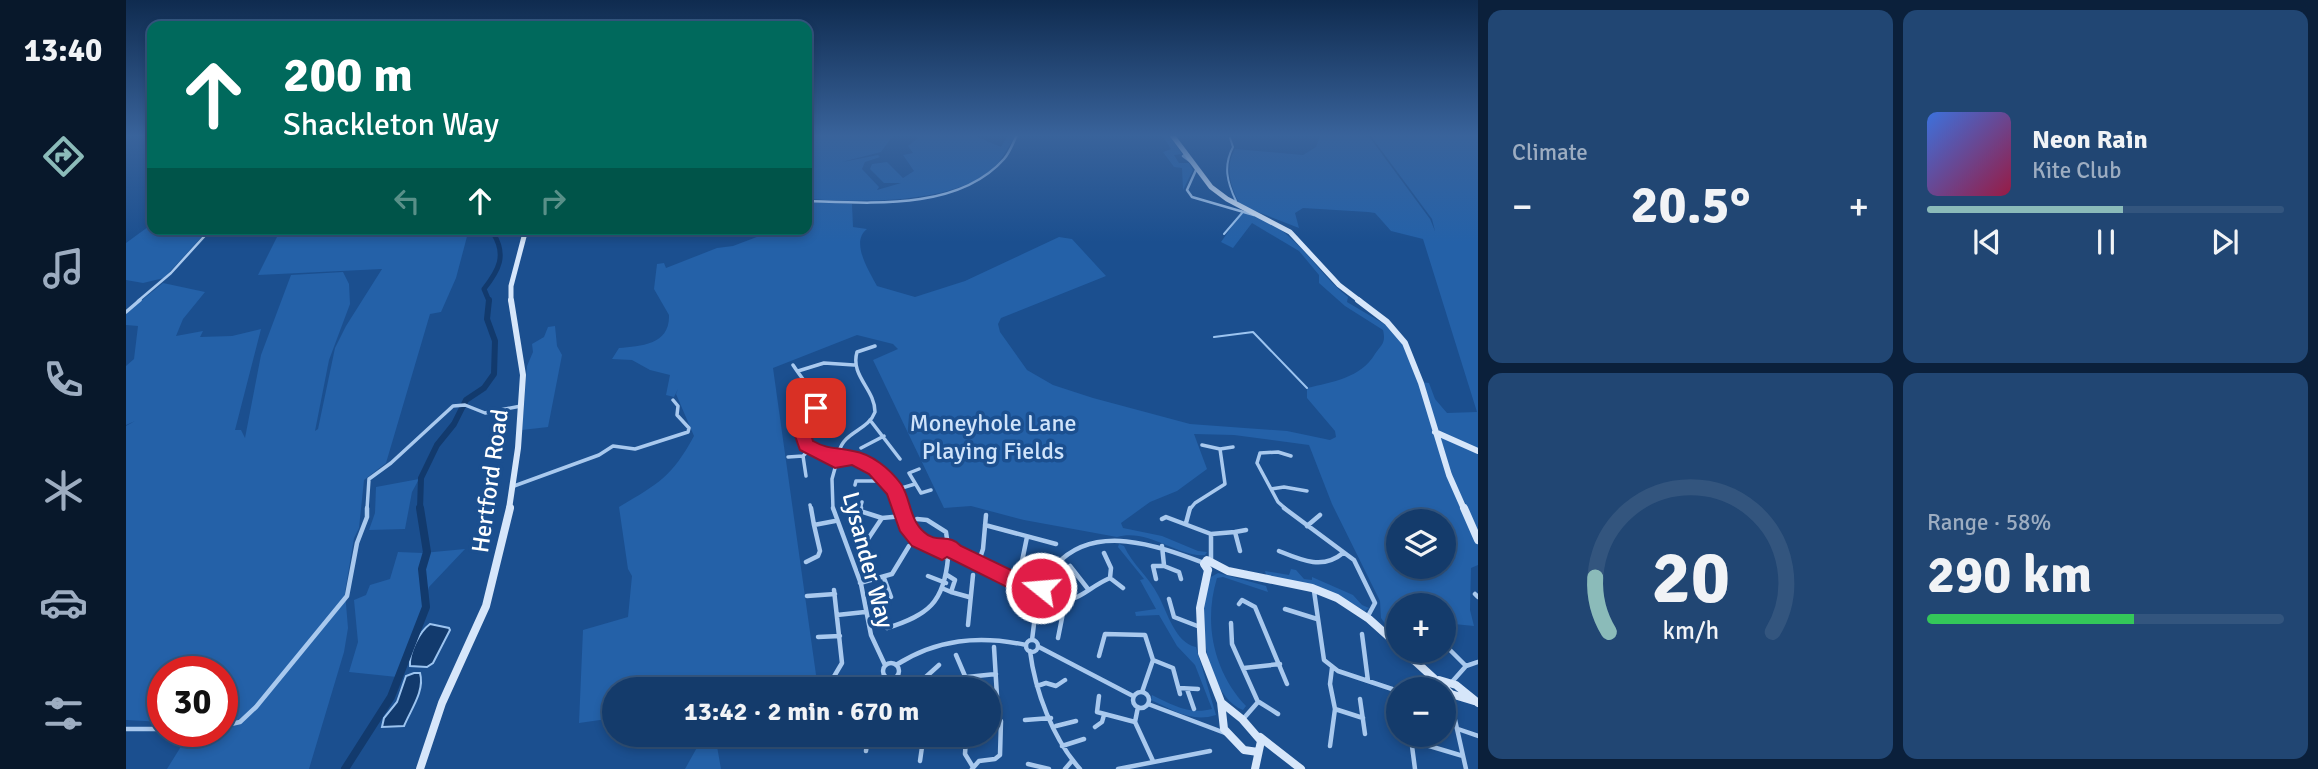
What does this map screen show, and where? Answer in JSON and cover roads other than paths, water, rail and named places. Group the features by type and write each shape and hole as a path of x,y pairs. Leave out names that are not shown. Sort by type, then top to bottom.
{"main road":[{"path":"1197,171 1211,187 1296,236 1339,285 1387,322 1405,343 1421,383 1435,437 1478,540"},
{"name":"Hertford Road","path":"420,769 442,703 485,606 499,564 514,486 522,356 511,299 516,264 524,235"},
{"path":"1435,437 1460,444"},
{"path":"1435,437 1478,451"},
{"path":"1255,768 1244,750 1228,734 1226,717 1202,653 1202,597 1210,565 1254,579 1313,589 1341,600 1368,616 1386,633"},
{"path":"1418,663 1434,677"},
{"path":"1456,692 1476,702"},
{"path":"1226,717 1242,719 1301,769"},
{"path":"1255,768 1261,741 1259,736"},
{"path":"1244,750 1270,749 1282,754"}],"street":[{"path":"812,201 868,203 937,195 991,171"},
{"path":"1196,171 1187,190 1192,197 1263,216"},
{"path":"126,312 171,274 206,235"},
{"path":"832,456 839,452 845,437 870,420 875,412 874,402 854,365 857,352 875,346"},
{"path":"798,371 824,363 854,365"},
{"path":"793,366 816,400 816,409 801,430 804,442 810,449 832,456 837,461 844,457"},
{"path":"822,435 836,412 838,403 825,384"},
{"path":"791,397 809,390"},
{"path":"514,486 599,455 613,446 635,449 688,432 689,428 677,415 677,404 673,400"},
{"path":"238,722 256,707 346,596 359,536 367,517 369,479 391,463 453,406 463,404 475,412 487,415 520,406"},
{"path":"816,409 836,412"},
{"path":"870,420 885,436 900,459"},
{"path":"861,448 885,436"},
{"path":"1202,445 1220,449 1233,447"},
{"path":"788,457 803,456 810,449"},
{"path":"1186,523 1188,508 1193,503 1217,492 1225,484 1220,449"},
{"path":"839,452 844,457 864,462 883,475 895,491 903,516 915,537 929,547 942,551 948,558 946,583 934,605 925,613 887,628"},
{"path":"1291,456 1278,452 1257,456 1260,472 1284,508 1359,565 1375,603 1368,616"},
{"path":"803,456 806,473 813,471"},
{"name":"Lysander Way","path":"837,461 830,490 835,522 860,583 868,634 885,665"},
{"path":"919,469 909,473 915,484 921,493 931,490"},
{"path":"855,485 856,481 874,483 883,475"},
{"path":"895,491 915,484"},
{"path":"1270,489 1284,487 1307,491"},
{"path":"862,502 859,513 882,518 903,516"},
{"path":"806,562 818,556 820,551 810,505"},
{"path":"979,562 986,515"},
{"path":"1307,526 1320,515"},
{"path":"1162,519 1166,517 1186,523 1211,534 1247,530"},
{"path":"868,539 882,518"},
{"path":"918,519 927,520 946,532 948,546 955,552 1033,591 1037,600 1032,640 1026,645"},
{"path":"814,525 835,522"},
{"path":"985,525 1056,544"},
{"path":"1235,532 1240,551"},
{"path":"1033,591 1041,588 1051,569 1072,552 1086,546 1122,541 1162,546 1210,565 1213,542 1211,534"},
{"path":"1020,571 1027,537"},
{"path":"860,583 884,578 897,569 909,546"},
{"path":"942,551 948,546"},
{"path":"1162,546 1164,566"},
{"path":"1279,551 1308,562 1326,564 1334,562 1343,553"},
{"path":"948,558 955,552"},
{"path":"1104,553 1111,568 1110,578"},
{"path":"1070,566 1088,589"},
{"path":"1156,579 1153,566 1164,566 1179,572 1181,579"},
{"path":"947,575 955,580 951,592"},
{"path":"968,625 973,575"},
{"path":"928,576 946,583"},
{"path":"884,578 891,597"},
{"path":"1110,578 1123,587"},
{"path":"1037,600 1046,598 1065,603 1078,599 1095,583 1110,578"},
{"path":"1041,588 1046,598"},
{"path":"944,589 970,597"},
{"path":"1313,589 1321,654 1332,668 1386,686"},
{"path":"807,596 835,592 842,663 836,677"},
{"path":"1170,599 1172,618 1200,626"},
{"path":"1239,604 1242,600 1255,607 1287,684"},
{"path":"1058,638 1065,603"},
{"path":"1285,609 1317,619"},
{"path":"837,615 865,612"},
{"path":"1231,623 1232,644 1258,702 1278,713"},
{"path":"1099,656 1105,634 1139,634 1147,638 1153,660 1142,692"},
{"path":"1362,634 1368,681"},
{"path":"818,637 840,636"},
{"path":"886,677 883,670 885,665 895,665 915,653 951,641 990,639 1026,645 1030,651 1031,670 1062,746 1071,762 1080,769"},
{"path":"1032,640 1039,647 1133,696 1139,707 1135,722 1153,761"},
{"path":"994,647 996,677"},
{"path":"1030,651 1036,652 1039,647"},
{"path":"956,655 965,676 976,673 996,674"},
{"path":"1456,656 1466,666"},
{"path":"1153,660 1172,668 1179,691 1187,688 1198,689"},
{"path":"1456,684 1466,666 1478,662"},
{"path":"1244,668 1280,664"},
{"path":"895,665 897,676"},
{"path":"926,677 939,665"},
{"path":"1330,746 1335,709 1330,684 1332,668"},
{"path":"1037,686 1046,683 1056,686 1065,680"},
{"path":"1187,688 1194,709"},
{"path":"1133,696 1137,691 1142,692 1147,696 1149,704"},
{"path":"1099,695 1096,709 1104,715 1135,722"},
{"path":"1360,699 1365,734"},
{"path":"1242,719 1258,702"},
{"path":"1139,707 1144,708 1149,704"},
{"path":"1149,704 1228,734"},
{"path":"1335,709 1363,718"},
{"path":"1456,713 1466,769"},
{"path":"1095,727 1102,722 1104,715"},
{"path":"1211,727 1226,717"},
{"path":"1025,720 1052,718"},
{"path":"1056,726 1076,720"},
{"path":"126,729 147,729"},
{"path":"1458,729 1478,736"},
{"path":"1062,746 1084,739"},
{"path":"866,747 866,751"},
{"path":"920,761 922,747"},
{"path":"965,747 965,754 972,768 978,761 995,759 1000,755 1000,747"},
{"path":"1412,747 1415,769"},
{"path":"1433,747 1463,756"},
{"path":"1118,769 1210,751"},
{"path":"1065,769 1071,762"},
{"path":"1028,764 1049,769"}],"waterway":[{"path":"1227,171 1236,201"},
{"path":"1224,234 1242,213"},
{"path":"489,301 484,289 497,269 500,255 494,235"},
{"path":"420,508 421,478 437,445 454,424 466,400 484,388 494,374 495,341 487,319 489,301"},
{"path":"1214,337 1253,332 1307,388"},
{"path":"345,769 391,697 426,607 422,569 427,552 420,508"}],"park label":[{"name":"Moneyhole Lane Playing Fields","path":"993,437"}]}
